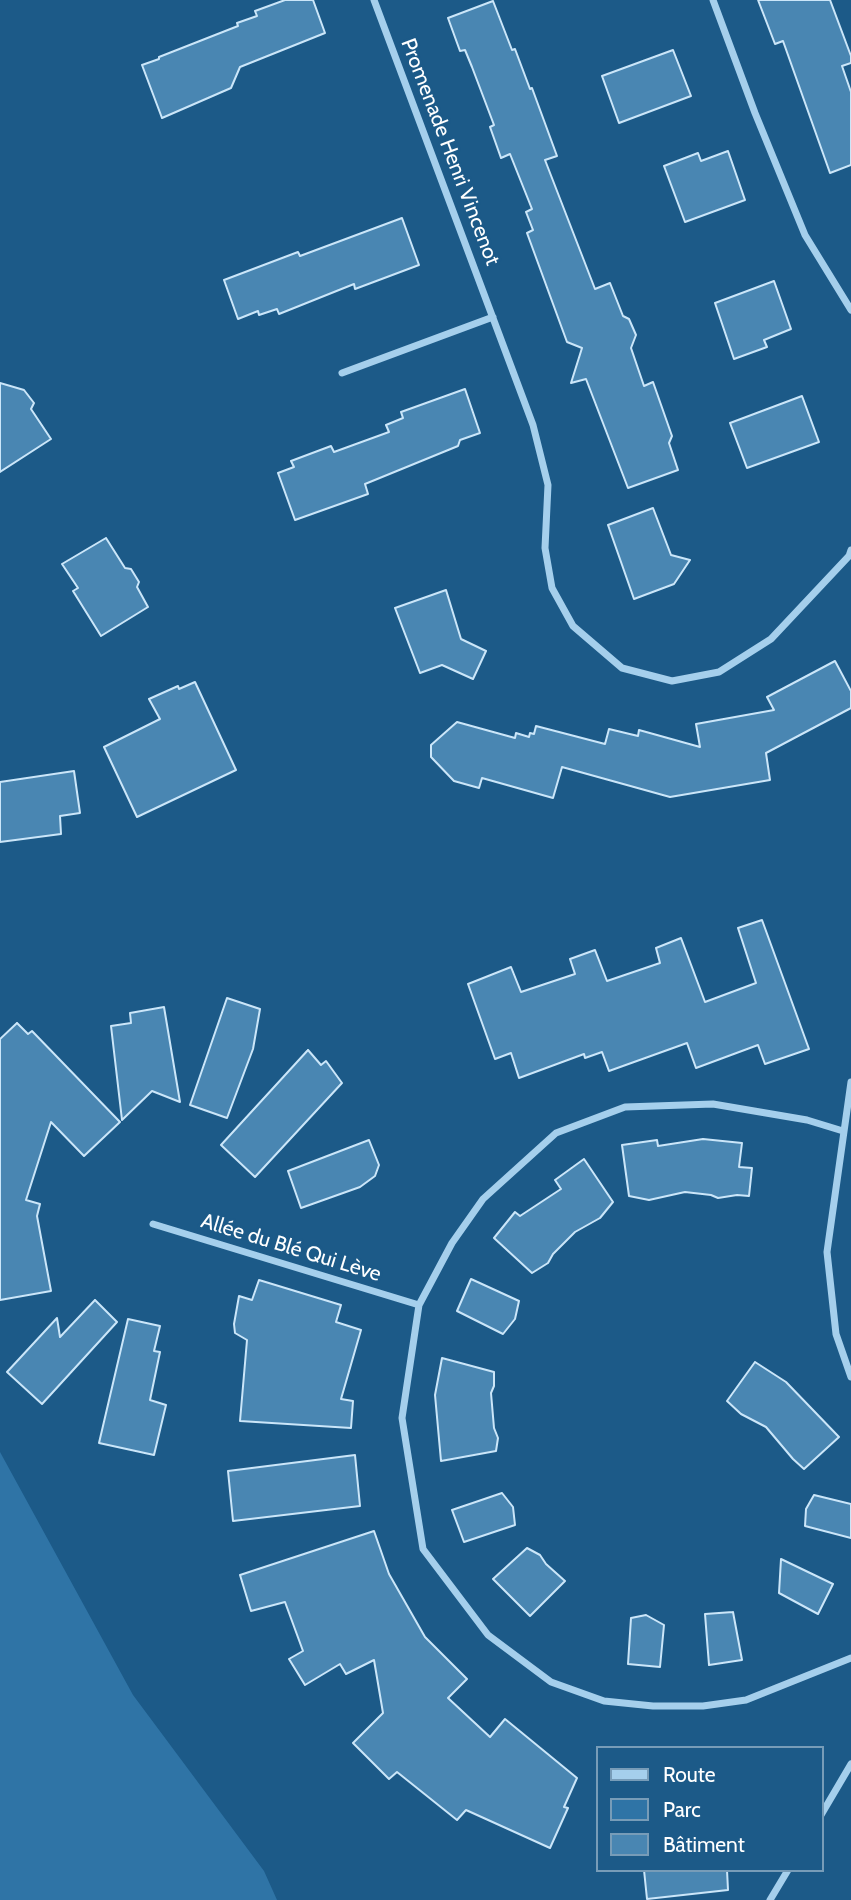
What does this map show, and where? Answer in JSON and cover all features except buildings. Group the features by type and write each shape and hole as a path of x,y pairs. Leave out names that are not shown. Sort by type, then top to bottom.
{"street":[{"name":"Promenade Henri Vincenot","path":"374,0 533,425 548,485 545,548 552,588 573,626 622,668 672,681 719,672 771,639 849,556 851,550"},
{"path":"713,0 804,235 851,310"},
{"path":"342,373 493,317"},
{"path":"851,1082 827,1252 836,1334 851,1377"},
{"path":"843,1131 807,1120 713,1104 625,1107 556,1133 484,1199 452,1242 419,1305 402,1418 423,1549 488,1635 551,1682 604,1701 653,1706 703,1706 747,1700 851,1658"},
{"name":"Allée du Blé Qui Lève","path":"153,1224 419,1305"},
{"path":"823,1812 851,1764"},
{"path":"770,1900 787,1872"}],"green space":[{"path":"0,1452 133,1695 264,1871 277,1900 0,1900"}]}
